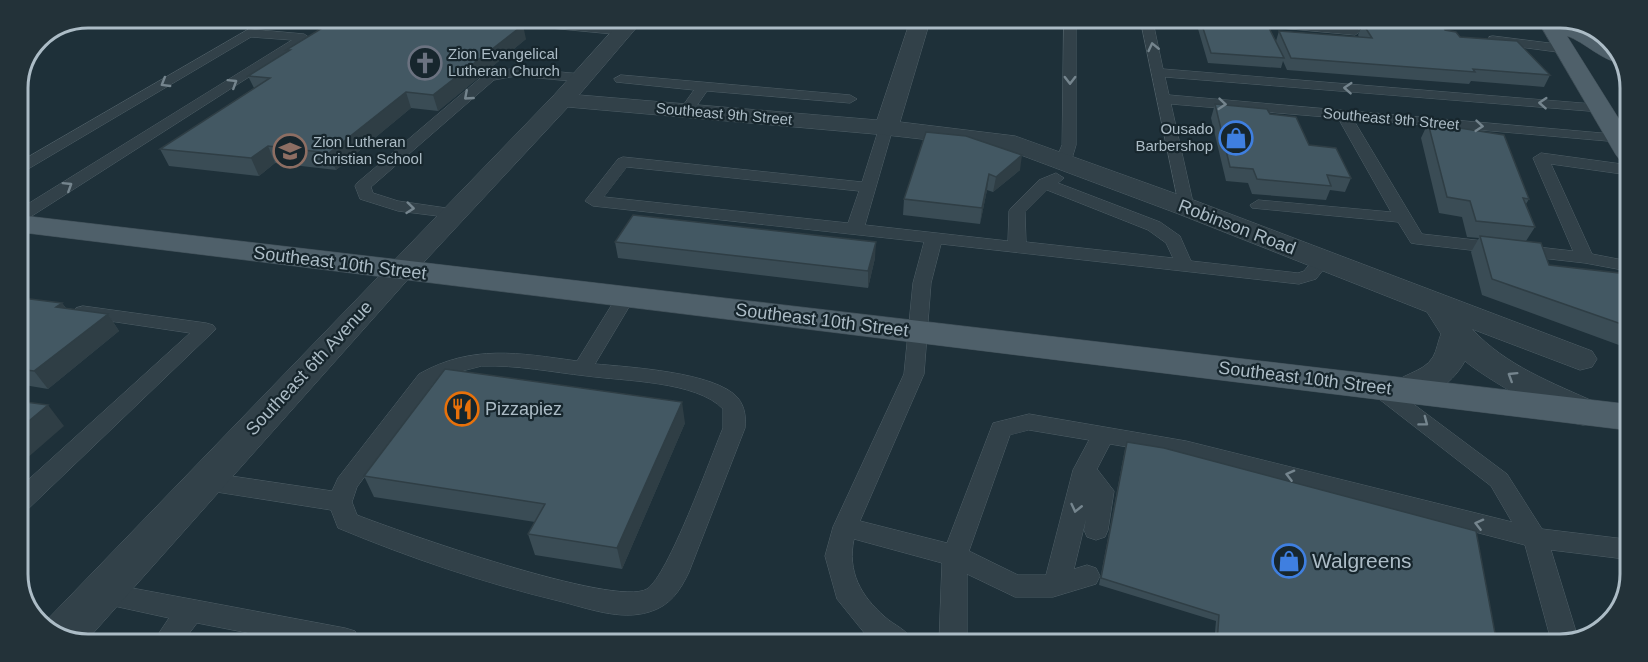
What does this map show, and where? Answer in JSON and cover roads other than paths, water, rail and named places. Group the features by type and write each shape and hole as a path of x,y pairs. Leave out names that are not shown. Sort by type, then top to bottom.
{"main road":[{"path":"1553,28 1619,138"},
{"path":"1568,30 1596,42"},
{"name":"Southeast 10th Street","path":"28,224 1620,416"}],"street":[{"name":"Southeast 6th Avenue","path":"67,629 400,270 562,100 626,28"},
{"path":"886,128 918,28"},
{"name":"Southeast 9th Street","path":"562,100 886,128"},
{"name":"Robinson Road","path":"886,128 1006,141 1186,207 1580,359"},
{"path":"1439,305 1457,334 1482,358 1521,382 1584,412"},
{"path":"1392,388 1439,375 1453,356 1457,334"}],"lane":[{"path":"1017,247 1017,211 1045,183 1070,164 1070,28"},
{"path":"1148,28 1186,207"},
{"path":"1312,28 1355,31"},
{"path":"28,163 249,33 304,38 28,212"},
{"path":"1478,39 1565,49"},
{"path":"454,213 400,207 378,201 366,196 363,186 490,77 516,72 582,78"},
{"name":"Southeast 9th Street","path":"1159,73 1601,108"},
{"path":"621,79 850,99"},
{"path":"686,111 703,87"},
{"name":"Southeast 9th Street","path":"1164,99 1526,130 1619,145"},
{"path":"1516,101 1526,130"},
{"path":"1343,115 1417,239 1585,258 1619,264"},
{"path":"855,229 886,128"},
{"path":"1585,258 1541,158 1619,169"},
{"path":"868,187 623,162 593,201 1299,279 1310,274 1322,260"},
{"path":"1045,183 1154,226 1174,240 1184,265"},
{"path":"1258,205 1403,218"},
{"path":"886,634 876,627 846,591 838,556 845,527 914,374 922,283 934,237"},
{"path":"582,369 626,297"},
{"path":"29,494 207,329 65,310"},
{"path":"482,358 582,369 681,383 711,390 728,400 736,413 734,428 676,573 665,590 649,601 622,604 539,585 410,548 347,521 340,502 346,484 426,379 441,368 482,358"},
{"path":"1392,388 1499,480 1535,538 1563,634"},
{"path":"953,634 955,556 1001,429 1029,422 1186,449 1535,538 1620,548"},
{"path":"1053,586 1061,571 1085,470 1104,434"},
{"path":"1085,470 1102,492 1096,530"},
{"path":"204,481 340,502"},
{"path":"845,527 955,556 1015,586 1053,586 1087,576"},
{"path":"100,593 314,634"},
{"path":"173,634 192,610"}],"place":[{"name":"Zion Evangelical Lutheran Church","path":"425,63"},
{"name":"Ousado Barbershop","path":"1236,138"},
{"name":"Zion Lutheran Christian School","path":"290,151"},
{"name":"Pizzapiez","path":"462,409"},
{"name":"Walgreens","path":"1289,561"}]}
